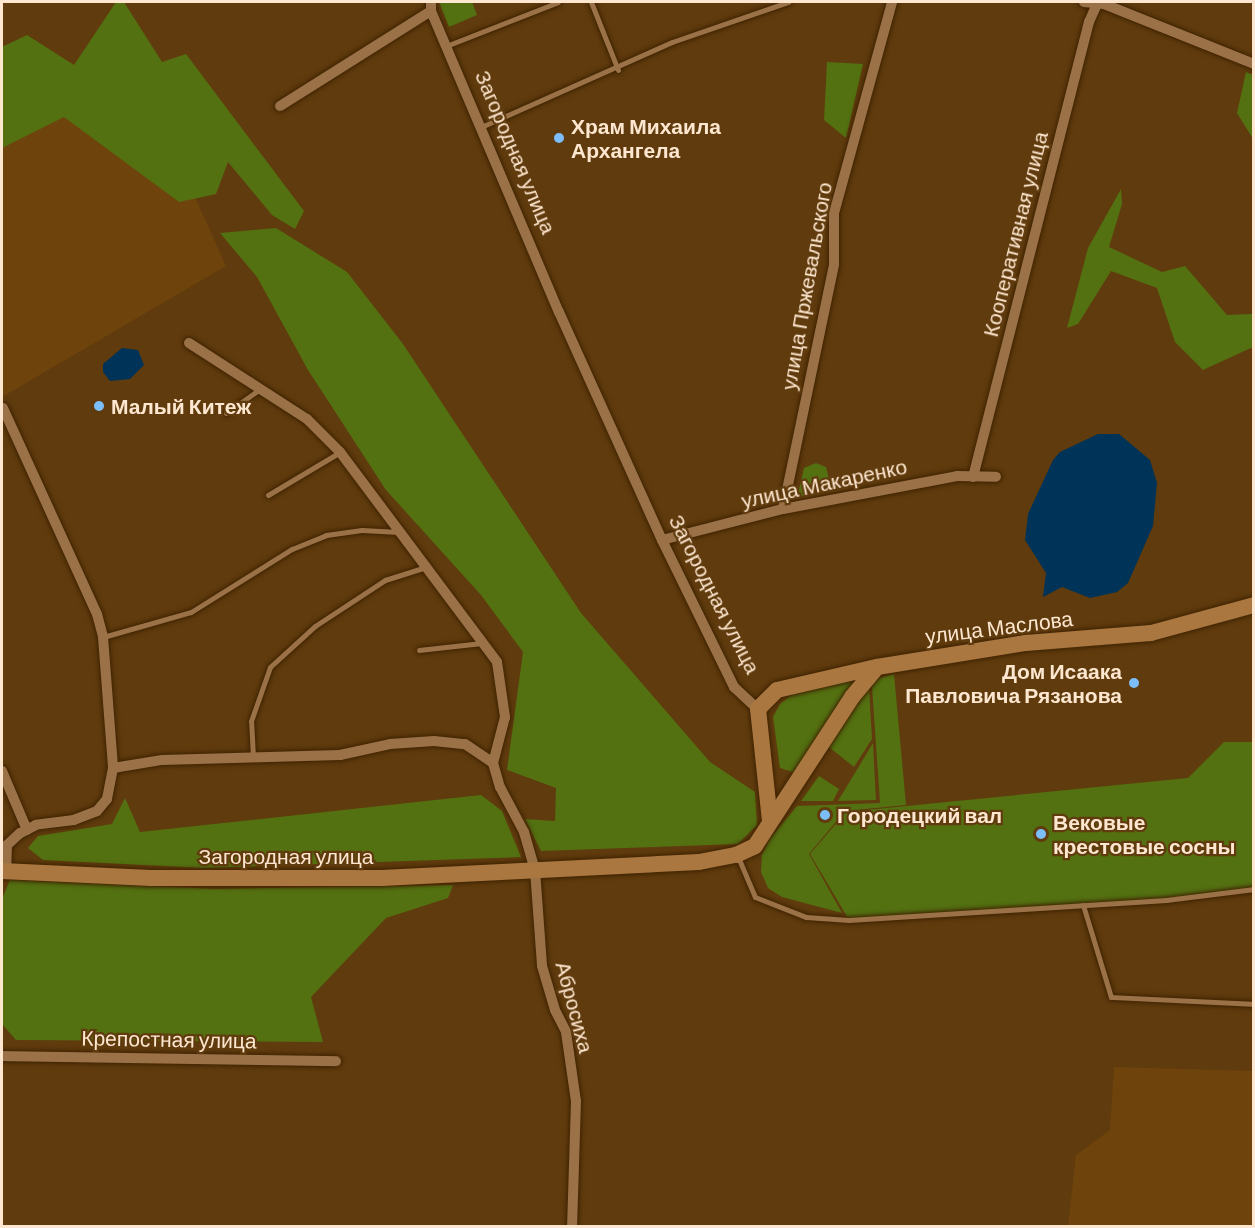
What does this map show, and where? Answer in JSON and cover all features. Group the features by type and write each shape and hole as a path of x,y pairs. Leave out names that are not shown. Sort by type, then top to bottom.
{"street":[{"name":"улица Пржевальского","path":"783,509 834,264 834,213 892,2"},
{"path":"1084,2 1098,2 1254,64"},
{"name":"Кооперативная улица","path":"973,477 1089,22 1098,2"},
{"name":"Загородная улица","path":"431,6 481,128 662,540 734,687 758,709"},
{"path":"280,106 431,6"},
{"path":"113,768 162,759 253,759 340,754 390,744 434,741 465,744 493,763 505,717 497,662 339,452 306,418 189,343"},
{"path":"2,771 27,830 97,811 107,799 113,768 103,636 93,603 3,408"},
{"name":"улица Макаренко","path":"662,540 783,509 957,476 996,477"},
{"name":"улица Маслова","path":"758,709 777,690 877,667 1026,643 1150,633 1254,605"},
{"name":"Загородная улица","path":"27,830 8,845 4,871 151,878 382,878 699,862 736,855 754,846 852,697 877,667"},
{"path":"758,709 770,820"},
{"name":"Абросиха","path":"493,763 500,787 524,832 535,870 542,966 555,1011 566,1032 576,1101 572,1227"},
{"name":"Крепостная улица","path":"2,1056 336,1061"}],"lane":[{"path":"446,46 558,2"},
{"path":"591,2 618,70"},
{"path":"481,128 618,70 672,42 788,2"},
{"path":"226,413 262,388"},
{"path":"268,495 339,452"},
{"path":"103,636 191,612 292,549 326,535 362,530 400,532"},
{"path":"253,759 251,721 270,667 315,626 385,580 426,567"},
{"path":"419,650 482,643"},
{"path":"736,855 755,897 806,916 903,919 1254,889"},
{"path":"1083,904 1111,997 1254,1004"}],"shaded area":[{"path":"58,103 189,184 226,266 2,397 2,132"},
{"path":"1114,1067 1253,1071 1253,1226 1068,1226 1076,1155 1110,1130"}],"green space":[{"path":"116,2 124,2 162,62 186,54 304,211 295,229 272,215 228,162 216,194 179,202 64,117 2,148 2,47 27,35 74,65"},
{"path":"439,2 472,2 477,15 449,27"},
{"path":"827,62 863,64 846,138 824,120"},
{"path":"1246,72 1253,75 1253,139 1237,113"},
{"path":"1121,189 1122,204 1109,247 1162,272 1185,266 1227,315 1252,314 1253,347 1203,370 1175,342 1157,288 1111,271 1078,324 1067,328 1088,248"},
{"path":"276,228 347,272 403,344 581,613 710,762 755,792 757,825 738,844 541,851 525,819 555,821 556,788 507,770 523,652 481,595 386,490 308,370 257,277 220,233"},
{"path":"816,463 826,467 831,487 797,498 804,468"},
{"path":"894,674 906,805 845,811 809,854 842,913 782,897 768,888 761,872 762,855 769,840 797,806 880,803 872,687 873,680"},
{"path":"860,675 796,773 780,768 773,717 780,704 798,690"},
{"path":"869,687 872,739 854,767 829,747"},
{"path":"1224,742 1253,742 1253,889 1166,900 849,920 810,854 846,812 1188,778"},
{"path":"873,743 876,800 838,801"},
{"path":"819,776 839,789 833,801 801,801"},
{"path":"481,795 502,811 521,857 204,868 43,860 28,848 38,836 112,824 125,798 140,832"},
{"path":"10,880 215,889 453,885 448,898 386,918 311,997 323,1042 16,1040 2,1024 2,899"}],"water":[{"path":"122,348 138,350 144,365 130,379 110,381 103,372 103,364"},
{"path":"1098,434 1119,434 1150,460 1157,483 1153,526 1128,583 1117,592 1090,598 1062,587 1043,597 1046,573 1025,540 1028,514 1053,460 1060,452"}],"place":[{"name":"Храм Михаила Архангела","path":"559,138"},
{"name":"Малый Китеж","path":"99,406"},
{"name":"Дом Исаака Павловича Рязанова","path":"1134,683"},
{"name":"Городецкий вал","path":"825,815"},
{"name":"Вековые крестовые сосны","path":"1041,834"}]}
